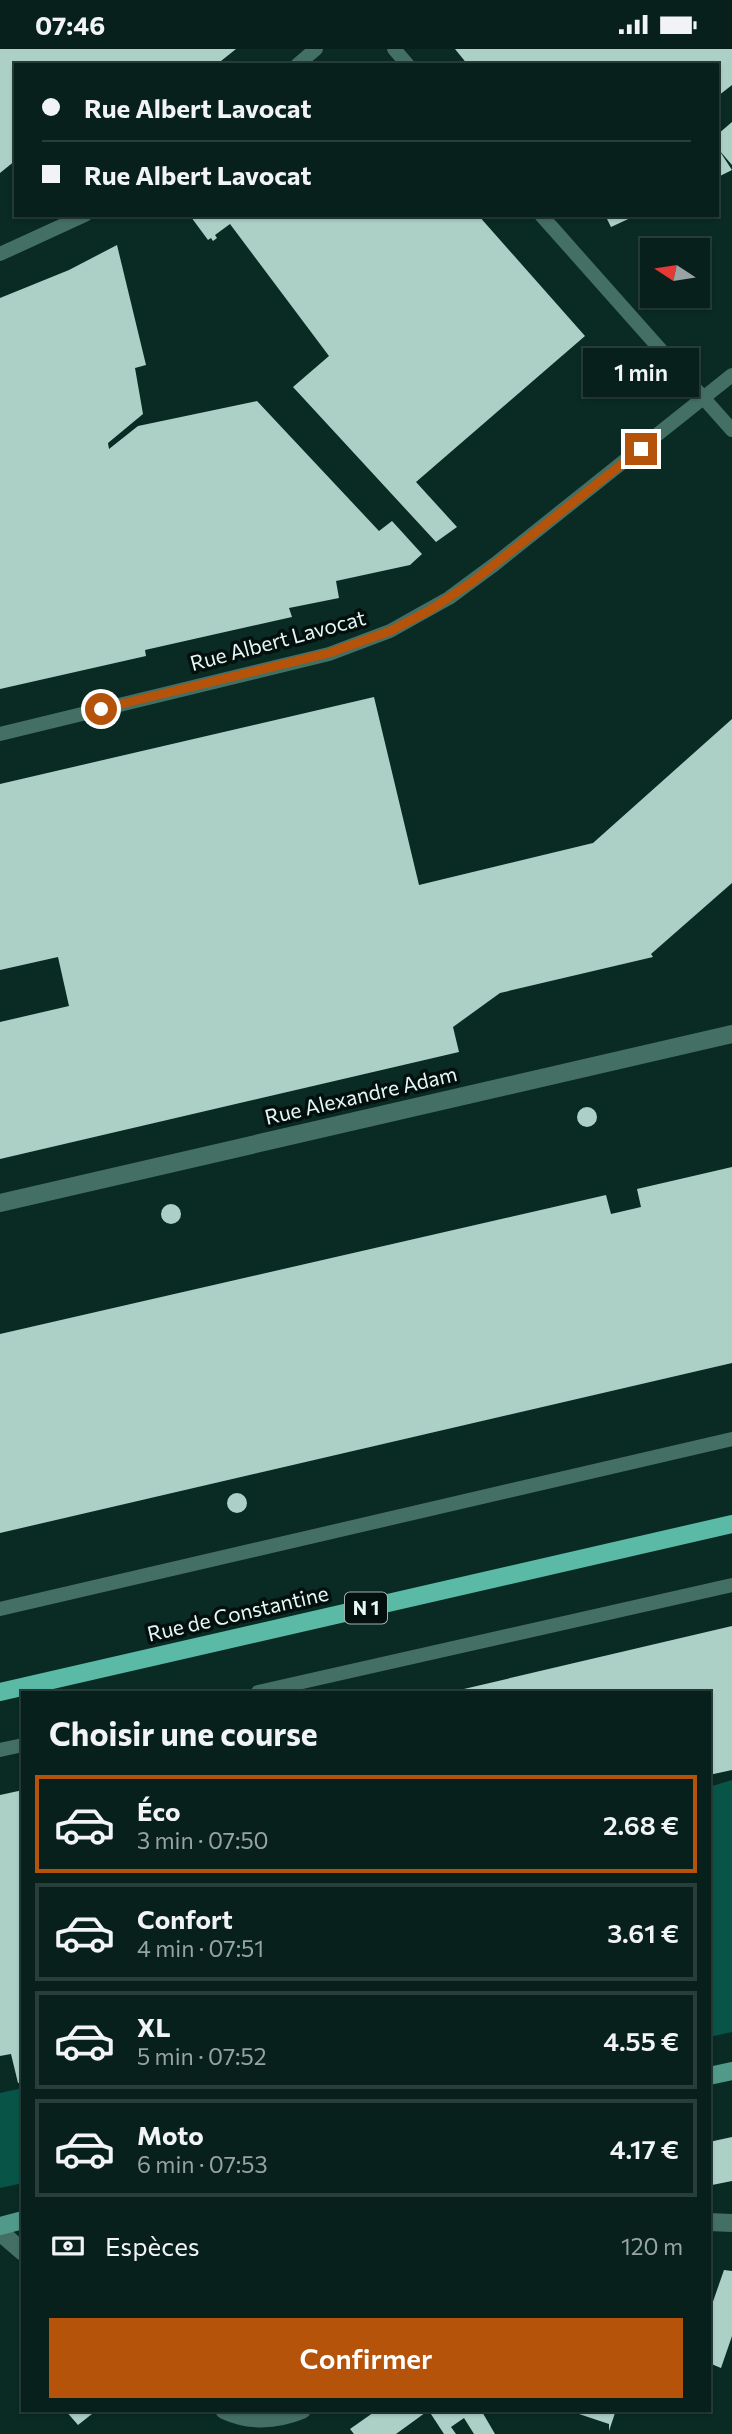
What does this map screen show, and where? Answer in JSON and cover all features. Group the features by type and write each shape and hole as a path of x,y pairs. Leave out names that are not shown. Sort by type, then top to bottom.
{"main road":[{"name":"Rue de Constantine","path":"0,1692 732,1524"},
{"path":"711,2076 732,2071"},
{"path":"0,2226 21,2221"}],"street":[{"name":"Rue Alexandre Adam","path":"0,1203 732,1034"},
{"path":"711,2222 732,2223"},
{"path":"0,2232 21,2250"},
{"path":"231,2412 259,2420 296,2412"}],"lane":[{"path":"300,63 316,49"},
{"path":"394,49 406,63"},
{"path":"0,254 81,217"},
{"path":"543,217 732,430"},
{"name":"Rue Albert Lavocat","path":"0,734 329,653 390,631 430,610 472,582 732,375"},
{"path":"0,1609 732,1439"},
{"path":"262,1691 732,1585"},
{"path":"0,1750 21,1745"}],"green space":[{"path":"732,1780 732,2032 711,2037 711,1786"},
{"path":"21,2088 21,2183 0,2188 0,2093"}],"building":[{"path":"0,49 236,49 218,63 14,63 14,162 0,173"},
{"path":"455,49 732,49 732,85 719,95 719,63 466,63"},
{"path":"732,122 732,165 719,150 719,133"},
{"path":"719,150 732,170 719,176"},
{"path":"191,217 480,217 585,336 416,482 457,527 436,542 293,387 329,356 230,224 215,235 217,238 213,241 211,238 208,240"},
{"path":"606,217 633,217 611,227"},
{"path":"117,245 146,365 135,368 143,414 108,443 109,449 138,426 257,401 379,531 392,521 422,554 410,565 336,581 339,598 289,608 292,617 145,650 146,656 0,689 0,298 69,270"},
{"path":"374,697 419,885 593,843 732,719 732,883 651,954 653,957 500,993 453,1027 459,1052 0,1159 0,1022 69,1006 58,957 0,970 0,784"},
{"path":"587,1107 594,1110 597,1117 594,1124 587,1127 580,1124 577,1117 580,1110"},
{"path":"732,1167 732,1363 0,1533 0,1334 606,1195 611,1214 641,1207 637,1189"},
{"path":"171,1204 178,1207 181,1214 178,1221 171,1224 164,1221 161,1214 164,1207"},
{"path":"237,1493 244,1496 247,1503 244,1510 237,1513 230,1510 227,1503 230,1496"},
{"path":"732,1626 732,1770 711,1775 711,1691 455,1691"},
{"path":"21,1790 21,2082 18,2083 11,2054 0,2056 0,1795"},
{"path":"732,2137 732,2181 712,2185 711,2142"},
{"path":"724,2270 732,2271 732,2336 721,2368 711,2364 711,2307"},
{"path":"67,2412 94,2412 78,2425"},
{"path":"374,2412 426,2412 396,2434 354,2434 350,2429"},
{"path":"430,2412 482,2412 495,2434 474,2434 464,2418 451,2427 456,2434 444,2434"},
{"path":"573,2412 615,2412 609,2431 609,2424"}],"route":[{"path":"101,709 329,653 390,631 430,610 472,582 641,449"}]}
